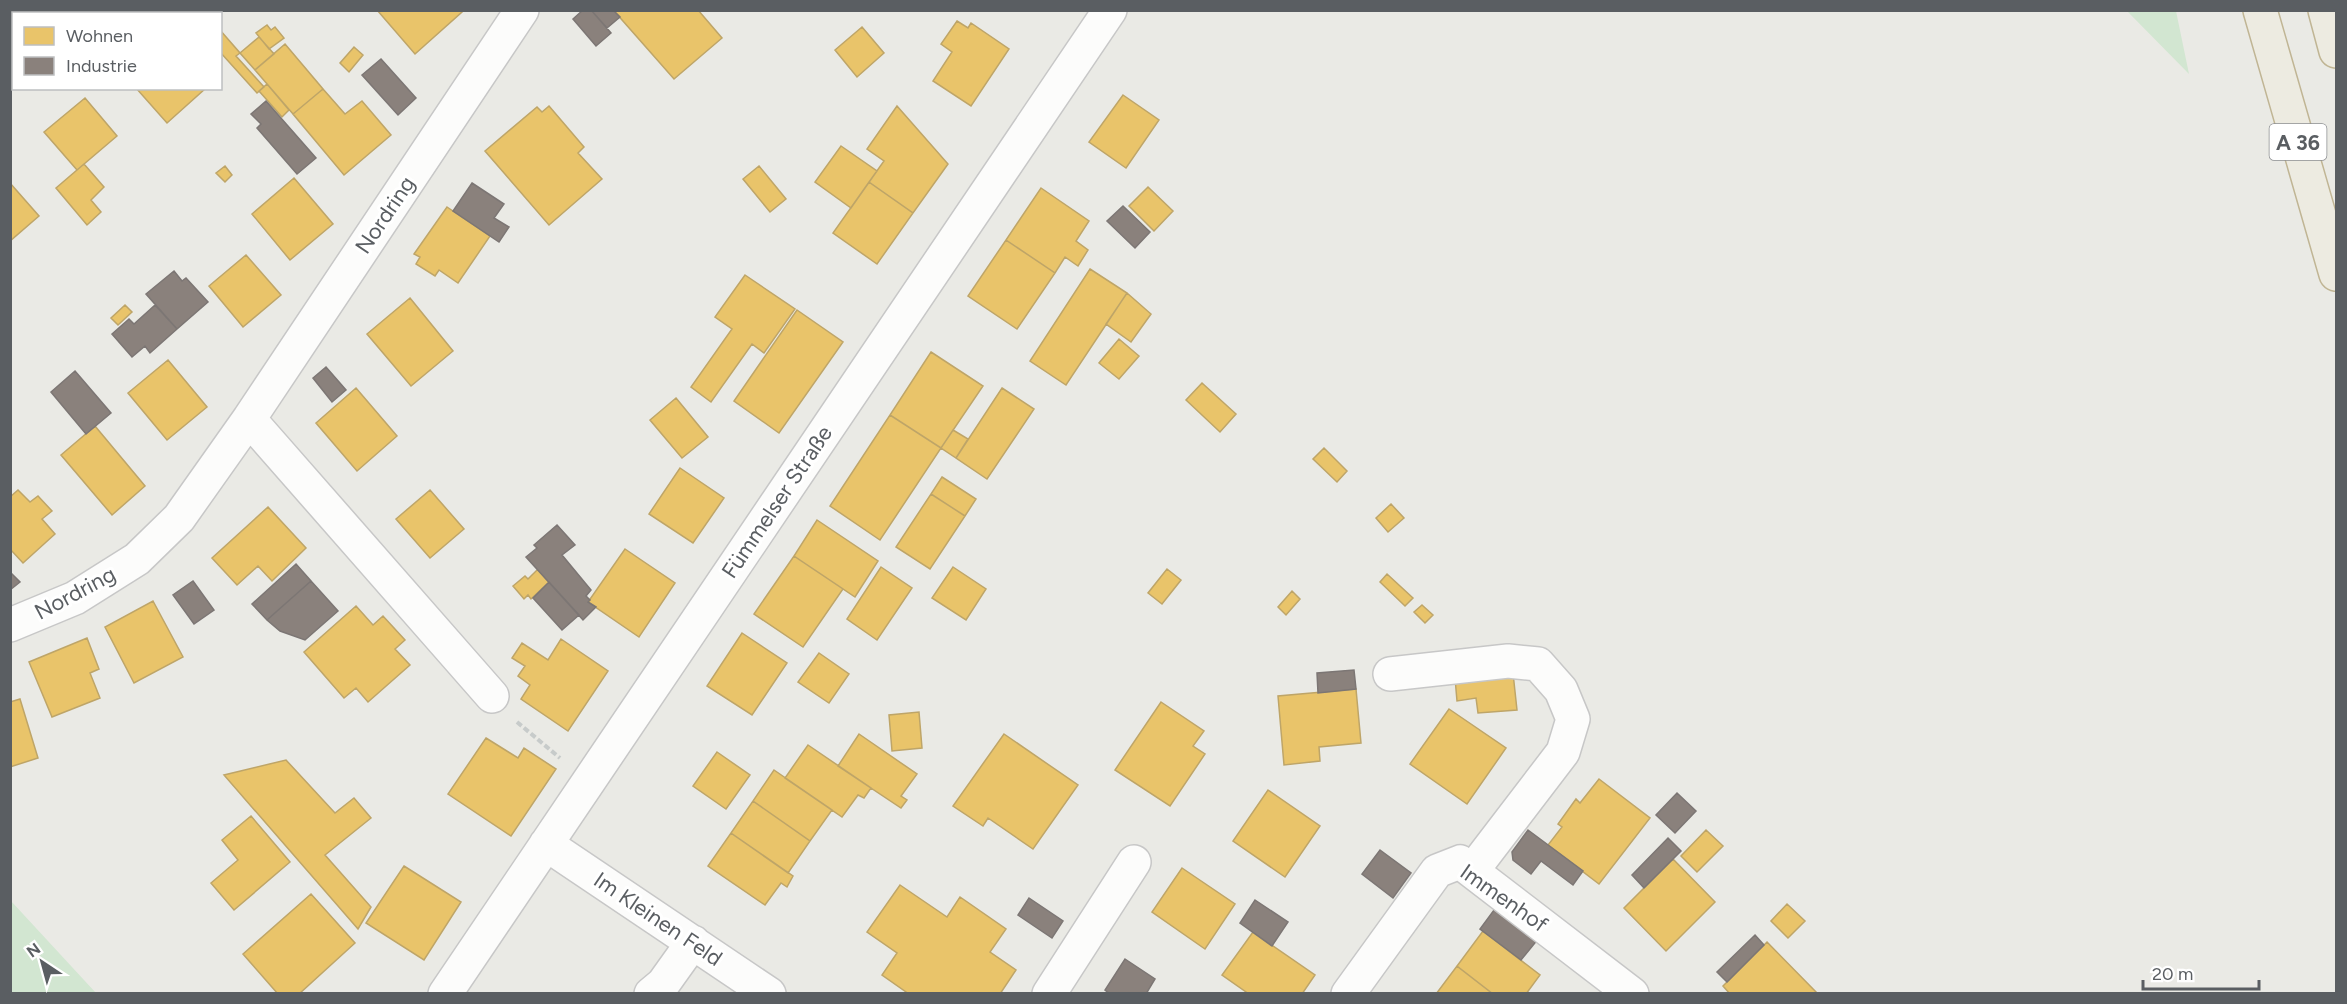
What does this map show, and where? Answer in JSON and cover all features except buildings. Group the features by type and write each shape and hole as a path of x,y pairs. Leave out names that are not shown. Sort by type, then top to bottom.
{"highway":[{"name":"A 36","path":"2260,10 2337,274"},
{"path":"2325,10 2337,51"}],"street":[{"name":"Nordring","path":"10,625 75,598 137,559 179,518 249,419 522,10"},
{"name":"Fümmelser Straße","path":"445,993 1110,10"},
{"path":"249,419 492,696"},
{"path":"1390,674 1508,661 1538,664 1561,690 1573,718 1563,752 1472,871"},
{"name":"Im Kleinen Feld","path":"546,844 769,993"},
{"path":"1050,993 1134,862"},
{"name":"Immenhof","path":"1348,993 1437,871 1460,862 1632,993"},
{"path":"651,993 663,984 693,942"}],"path":[{"path":"492,696 525,731 589,780"}],"green space":[{"path":"2127,11 2176,11 2189,74"},
{"path":"11,901 96,993 11,993"}]}
